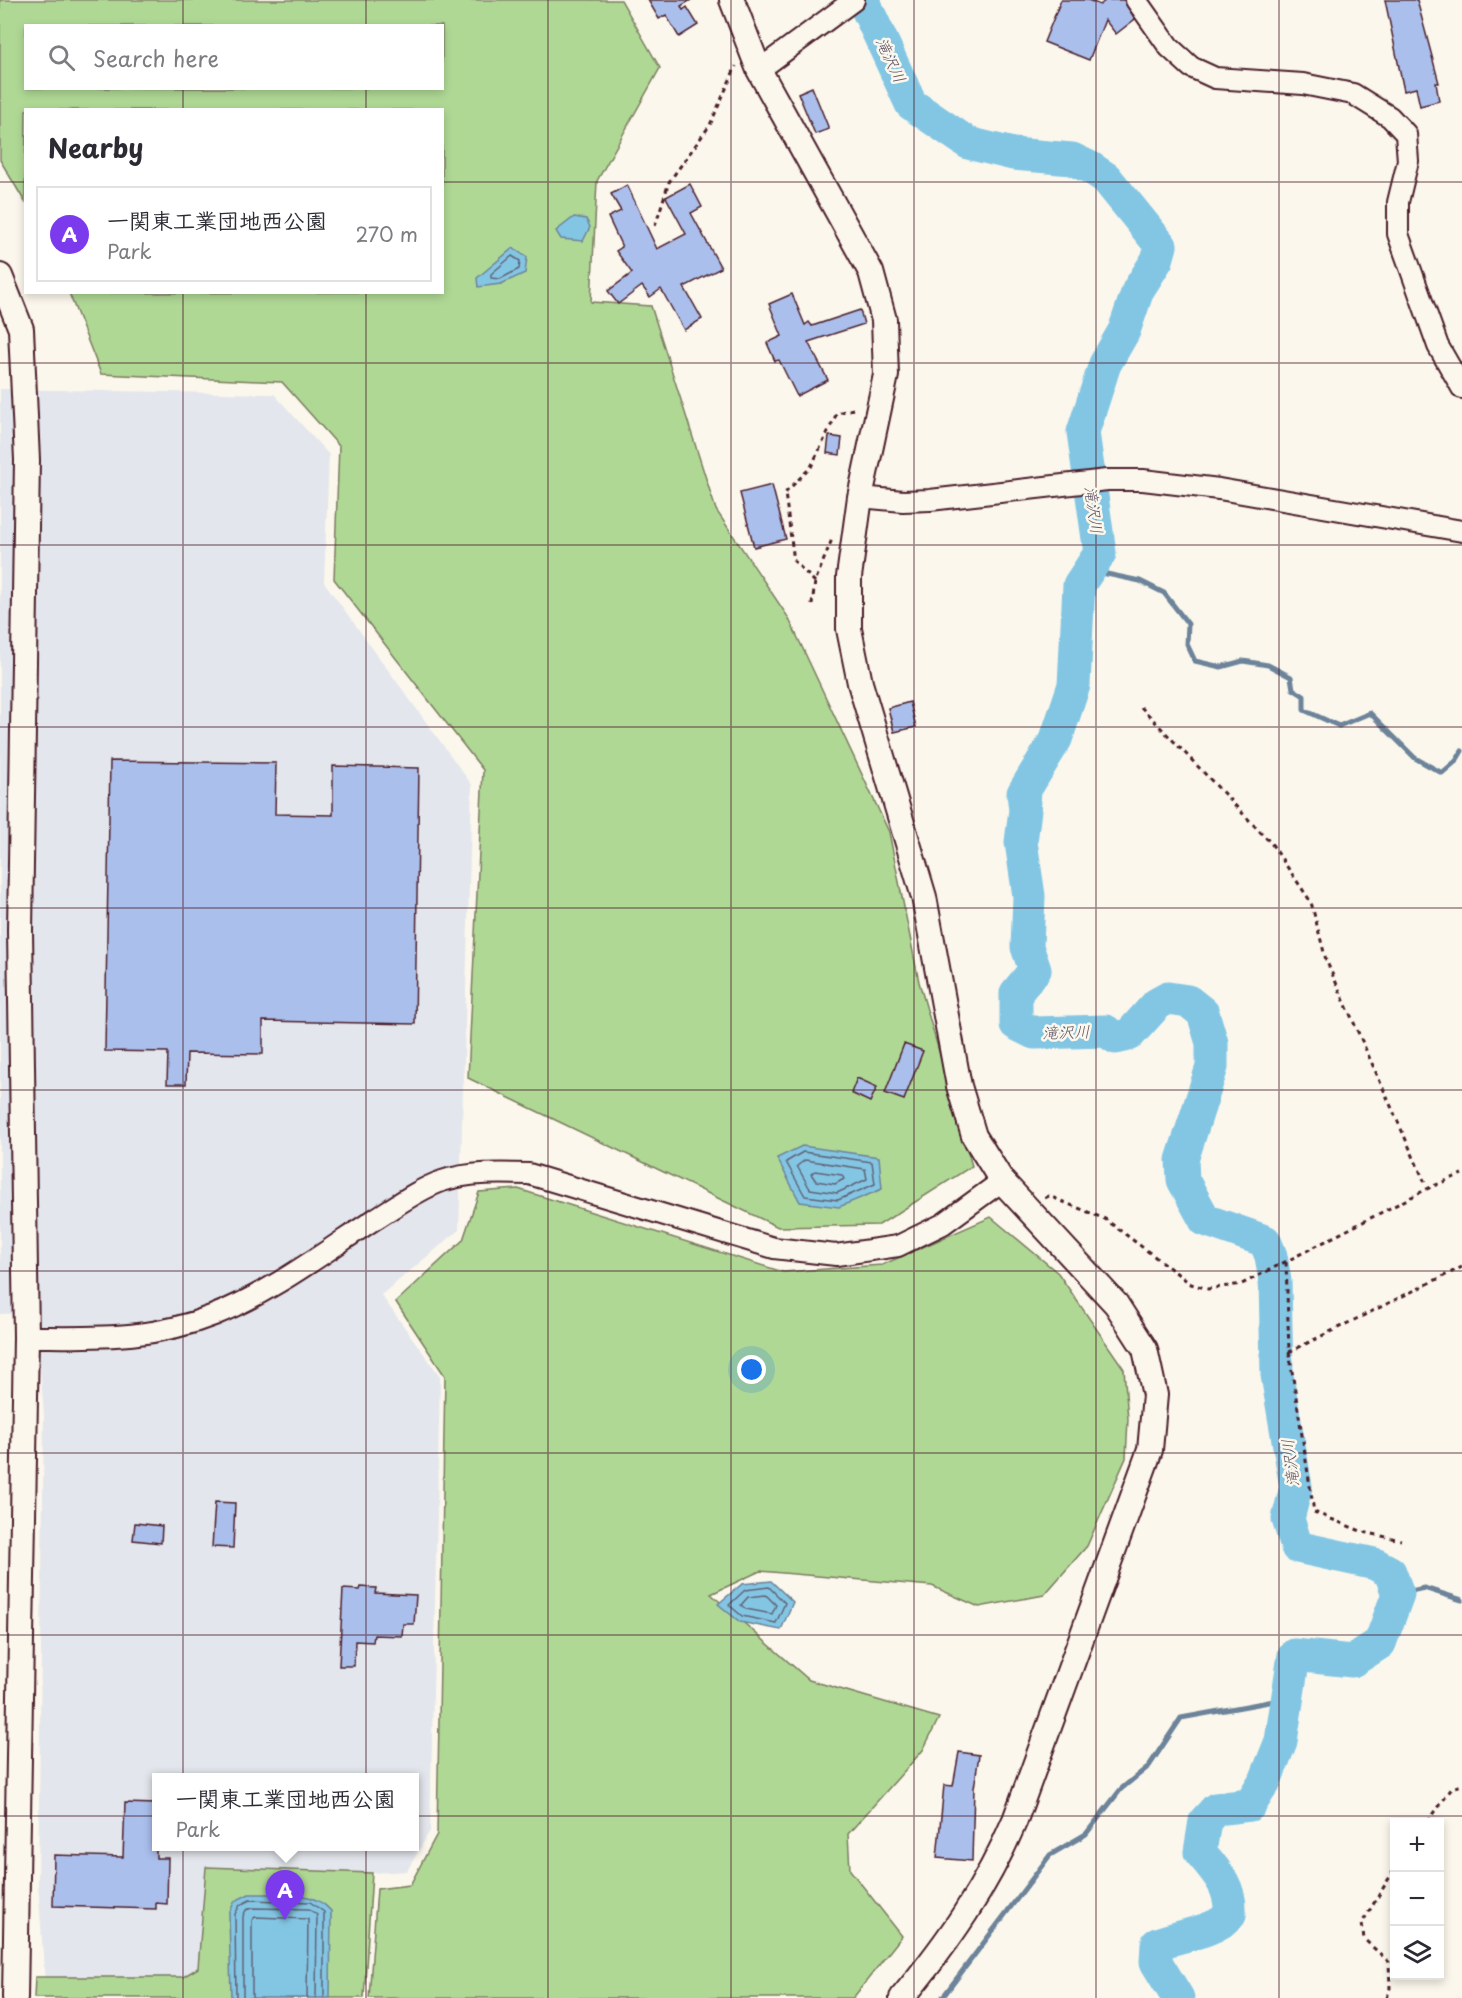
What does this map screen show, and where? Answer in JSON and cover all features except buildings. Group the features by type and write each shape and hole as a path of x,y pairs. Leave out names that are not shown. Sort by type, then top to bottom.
{"street":[{"path":"732,0 759,70 870,272 884,320 886,375 860,497 849,577 849,629 860,683 924,897 959,1086 974,1136 1002,1181 1116,1304 1145,1349 1155,1395 1150,1450 1016,1820 999,1858 946,1944 902,1998"},
{"path":"1136,0 1169,47 1191,67 1215,78 1303,84 1353,94 1390,117 1406,134 1408,161 1398,202 1398,234 1438,346 1462,388"},
{"path":"759,70 848,4"},
{"path":"0,276 21,329 27,460 20,931 26,1337 15,1998"},
{"path":"860,497 903,501 930,500 1107,480 1143,480 1219,489 1462,531"},
{"path":"26,1337 127,1338 186,1325 258,1294 396,1206 443,1181 493,1173 529,1174 774,1248 836,1255 898,1246 943,1224 1002,1181"}],"path":[{"path":"655,226 669,182 710,125 746,39"},
{"path":"815,582 794,561 785,493 811,467 837,413 879,403"},
{"path":"1141,707 1271,843 1311,902 1326,960 1426,1185"},
{"path":"1027,1207 1048,1196 1105,1219 1191,1284 1208,1289 1242,1284 1429,1188 1462,1174"},
{"path":"1286,1262 1289,1352 1314,1512 1363,1533 1401,1540"},
{"path":"1289,1352 1462,1267"},
{"path":"1431,1818 1452,1788 1462,1785"},
{"path":"1387,1998 1390,1988 1389,1962 1364,1939 1362,1923 1394,1872"}],"shaded area":[{"path":"0,389 274,394 329,455 324,582 472,785 459,1230 381,1295 440,1376 430,1831 419,1850 419,1773 152,1773 152,1851 418,1851 407,1871 372,1873 364,1998 46,1998 38,1882 44,1415 36,1313 0,1314"}],"green space":[{"path":"0,0 621,0 660,68 597,181 591,302 651,306 716,510 788,617 889,832 919,982 972,1166 879,1225 778,1227 468,1078 483,770 334,579 339,446 282,382 101,374 69,294 444,294 444,108 24,108 24,200 0,160"},
{"path":"518,1189 783,1272 882,1265 991,1217 1058,1273 1124,1369 1128,1419 1126,1458 1087,1546 1044,1595 979,1607 932,1586 760,1571 711,1594 809,1680 939,1718 923,1750 848,1834 850,1870 902,1936 853,1998 369,1998 377,1889 410,1885 437,1834 445,1376 396,1302 463,1240 479,1192"},
{"path":"206,1867 372,1873 364,1998 34,1998 35,1977 183,1977 198,1968"}],"water":[{"path":"574,217 586,219 590,227 583,241 561,239 556,231"},
{"path":"513,248 527,257 525,273 501,284 478,287 477,278"},
{"path":"802,1146 879,1157 882,1189 839,1207 800,1202 777,1158"},
{"path":"771,1581 793,1602 781,1630 740,1622 718,1604 742,1584"},
{"path":"249,1894 304,1896 323,1904 331,1911 330,1998 231,1998 229,1913 235,1901"}],"waterway":[{"name":"滝沢川","path":"863,0 911,104 968,143 1013,154 1072,159 1091,168 1106,178 1161,246 1157,260 1138,290 1124,331 1105,364 1083,432 1100,553 1079,585 1074,685 1056,739 1023,793 1025,810 1021,842 1029,896 1027,947 1035,970 1016,993 1016,1024 1034,1033 1106,1031 1116,1038 1129,1035 1157,1004 1168,998 1188,1001 1203,1013 1212,1043 1212,1067 1182,1160 1183,1180 1205,1220 1265,1241 1271,1256 1275,1281 1277,1375 1296,1487 1288,1519 1297,1547 1375,1564 1390,1572 1398,1594 1380,1643 1352,1661 1294,1655 1281,1741 1265,1781 1250,1805 1216,1809 1205,1821 1200,1852 1226,1888 1230,1915 1205,1930 1157,1944 1156,1962 1178,1998"},
{"path":"1079,585 1102,573 1140,581 1164,593 1188,624 1187,644 1195,661 1221,667 1243,661 1268,665 1291,677 1293,689 1304,696 1304,710 1339,726 1370,713 1415,758 1442,773 1456,761 1462,751"},
{"path":"1398,1594 1424,1588 1462,1600"},
{"path":"942,1998 1050,1855 1086,1834 1121,1789 1149,1766 1181,1718 1285,1699"}],"place":[{"name":"一関東工業団地西公園","path":"285,1920"}]}
